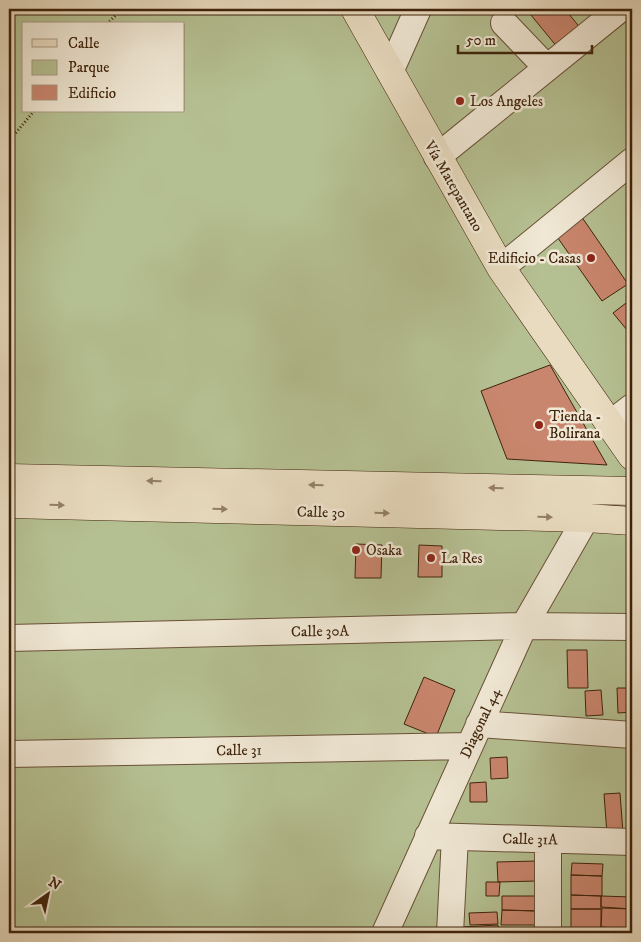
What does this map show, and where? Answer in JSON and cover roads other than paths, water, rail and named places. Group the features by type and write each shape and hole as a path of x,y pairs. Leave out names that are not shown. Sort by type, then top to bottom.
{"main road":[{"name":"Vía Matepantano","path":"355,9 437,158 501,268 632,456"},
{"name":"Calle 30","path":"9,478 632,491"},
{"name":"Calle 30","path":"9,504 586,518 632,521"}],"street":[{"path":"390,72 418,9"},
{"path":"437,158 620,9"},
{"path":"504,23 547,68"},
{"path":"501,268 632,161"},
{"path":"610,424 632,407"},
{"name":"Diagonal 44","path":"385,933 524,626 586,518"},
{"name":"Calle 30A","path":"9,638 524,626 632,627"},
{"name":"Calle 31","path":"9,754 474,735 632,735"},
{"name":"Calle 31A","path":"428,836 632,842"},
{"path":"450,933 455,837"},
{"path":"548,840 548,933"}],"place":[{"name":"Los Angeles","path":"460,101"},
{"name":"Edificio - Casas","path":"591,258"},
{"name":"Tienda - Bolirana","path":"539,425"},
{"name":"Osaka","path":"356,550"},
{"name":"La Res","path":"431,558"}]}
